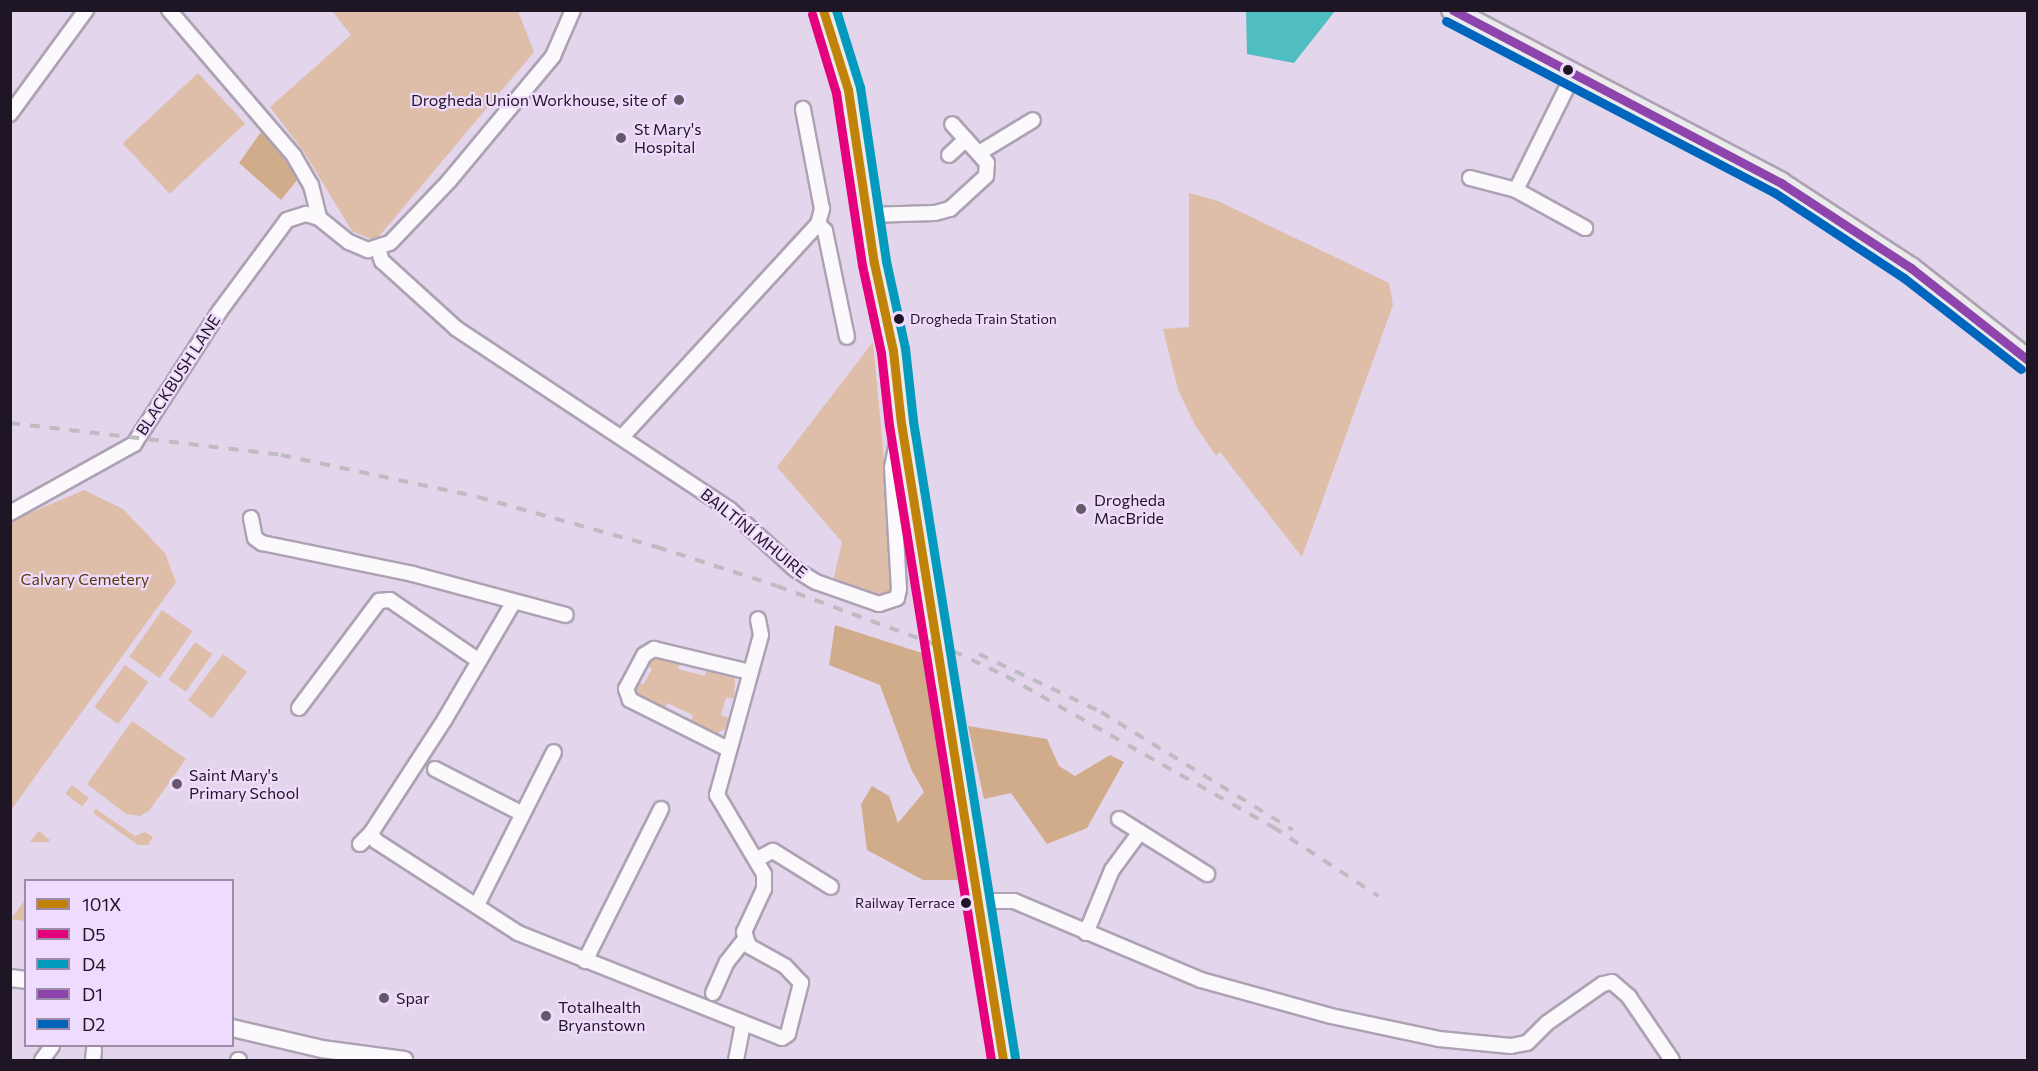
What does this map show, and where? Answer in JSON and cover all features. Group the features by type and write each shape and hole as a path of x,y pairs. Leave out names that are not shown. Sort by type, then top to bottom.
{"main road":[{"path":"823,10 848,90 867,215 893,351 901,423 1003,1060"},
{"path":"1452,10 1781,183 1911,268 2028,360"}],"street":[{"path":"10,114 86,10"},
{"path":"169,10 294,156 311,185 319,218 349,242 378,249 401,233 486,138 553,56 573,10"},
{"path":"1515,190 1574,73"},
{"path":"622,437 818,224 822,209 803,109"},
{"path":"979,153 1033,120"},
{"path":"867,215 935,213 950,209 986,176 987,163 952,124"},
{"path":"949,155 966,138"},
{"path":"1470,178 1515,190 1585,228"},
{"name":"BLACKBUSH LANE","path":"10,513 134,444 279,228 297,216 319,218"},
{"path":"818,224 825,231 847,337"},
{"name":"BAILTÍNÍ MHUIRE","path":"378,249 389,268 457,329 729,509 795,569 816,582 865,600 889,603 897,598 899,589 892,468 901,423"},
{"path":"251,518 255,538 262,543 412,574 513,603 566,615"},
{"path":"299,708 379,601 390,600 479,661"},
{"path":"360,844 371,833 513,603"},
{"path":"371,833 376,841 518,933 743,1025 782,1038 788,1034 801,983 785,966 749,946 744,932 764,889 764,874 717,795 761,635 758,619"},
{"path":"728,749 630,700 626,688 644,655 654,649 750,672"},
{"path":"477,905 521,813 554,752"},
{"path":"435,769 521,813"},
{"path":"585,961 661,809"},
{"path":"1119,819 1207,874"},
{"path":"1086,933 1112,870 1140,832"},
{"path":"757,859 773,851 831,887"},
{"path":"979,901 1014,901 1175,972 1331,1016 1439,1039 1511,1046 1533,1039 1548,1023 1608,982 1621,987 1672,1060"},
{"path":"713,993 727,962 746,938"},
{"path":"736,1060 743,1025"},
{"path":"234,1030 320,1055 404,1060"},
{"path":"41,1060 51,1047"}],"green space":[{"path":"332,11 518,11 534,52 375,241 352,231 304,152 270,107 351,35"},
{"path":"198,73 245,123 170,194 123,143"},
{"path":"1189,193 1218,201 1389,283 1393,305 1302,557 1220,452 1216,456 1195,425 1178,390 1163,329 1189,327"},
{"path":"873,342 895,575 891,590 878,597 833,581 842,542 777,467"},
{"name":"Calvary Cemetery","path":"84,490 123,509 165,553 176,582 11,810 11,521"},
{"path":"162,610 192,631 160,678 129,657"},
{"path":"195,642 212,654 186,692 169,680"},
{"path":"223,654 247,672 212,718 188,700"},
{"path":"652,655 680,660 678,669 705,676 708,667 735,677 734,699 726,697 721,715 729,718 725,729 714,735 690,725 693,715 667,703 663,712 634,697 635,679 643,685 652,669 644,663"},
{"path":"125,665 148,682 118,724 94,707"},
{"path":"132,721 186,759 149,811 140,816 126,814 87,784"},
{"path":"72,785 89,798 82,806 65,794"},
{"path":"96,809 135,836 145,832 153,837 148,845 138,845 93,813"},
{"path":"39,831 50,840 30,842"},
{"path":"24,901 24,921 11,919"}],"shaded area":[{"path":"1246,10 1335,11 1294,63 1247,54"},
{"path":"263,129 298,179 281,200 239,163"},
{"path":"835,625 928,655 963,880 923,880 867,850 861,804 872,786 889,796 898,823 924,792 911,769 880,685 829,665"},
{"path":"968,726 1047,739 1059,766 1075,776 1110,755 1124,762 1087,828 1047,844 1011,793 984,799"}],"railway":[{"path":"10,423 281,455 478,497 657,547 777,586 953,651 1006,676 1273,827 1378,896"},
{"path":"979,654 1101,712 1293,830"}],"transit line":[{"name":"101X","path":"823,10 848,90 874,263 893,351 901,423 1003,1060"},
{"name":"D4","path":"836,10 860,87 886,261 905,348 913,421 1015,1058"},
{"name":"D1","path":"1453,10 1781,183 1911,268 2028,360"},
{"name":"D5","path":"812,14 836,93 862,265 881,353 889,425 991,1060"},
{"name":"D2","path":"1446,21 1775,193 1904,278 2021,369"}],"place":[{"name":"Drogheda Union Workhouse, site of","path":"679,100"},
{"name":"St Mary's Hospital","path":"621,138"},
{"name":"Drogheda Train Station","path":"899,319"},
{"name":"Drogheda MacBride","path":"1081,509"},
{"name":"Saint Mary's Primary School","path":"177,784"},
{"name":"Railway Terrace","path":"966,903"},
{"name":"Spar","path":"384,998"},
{"name":"Totalhealth Bryanstown","path":"546,1016"}]}
